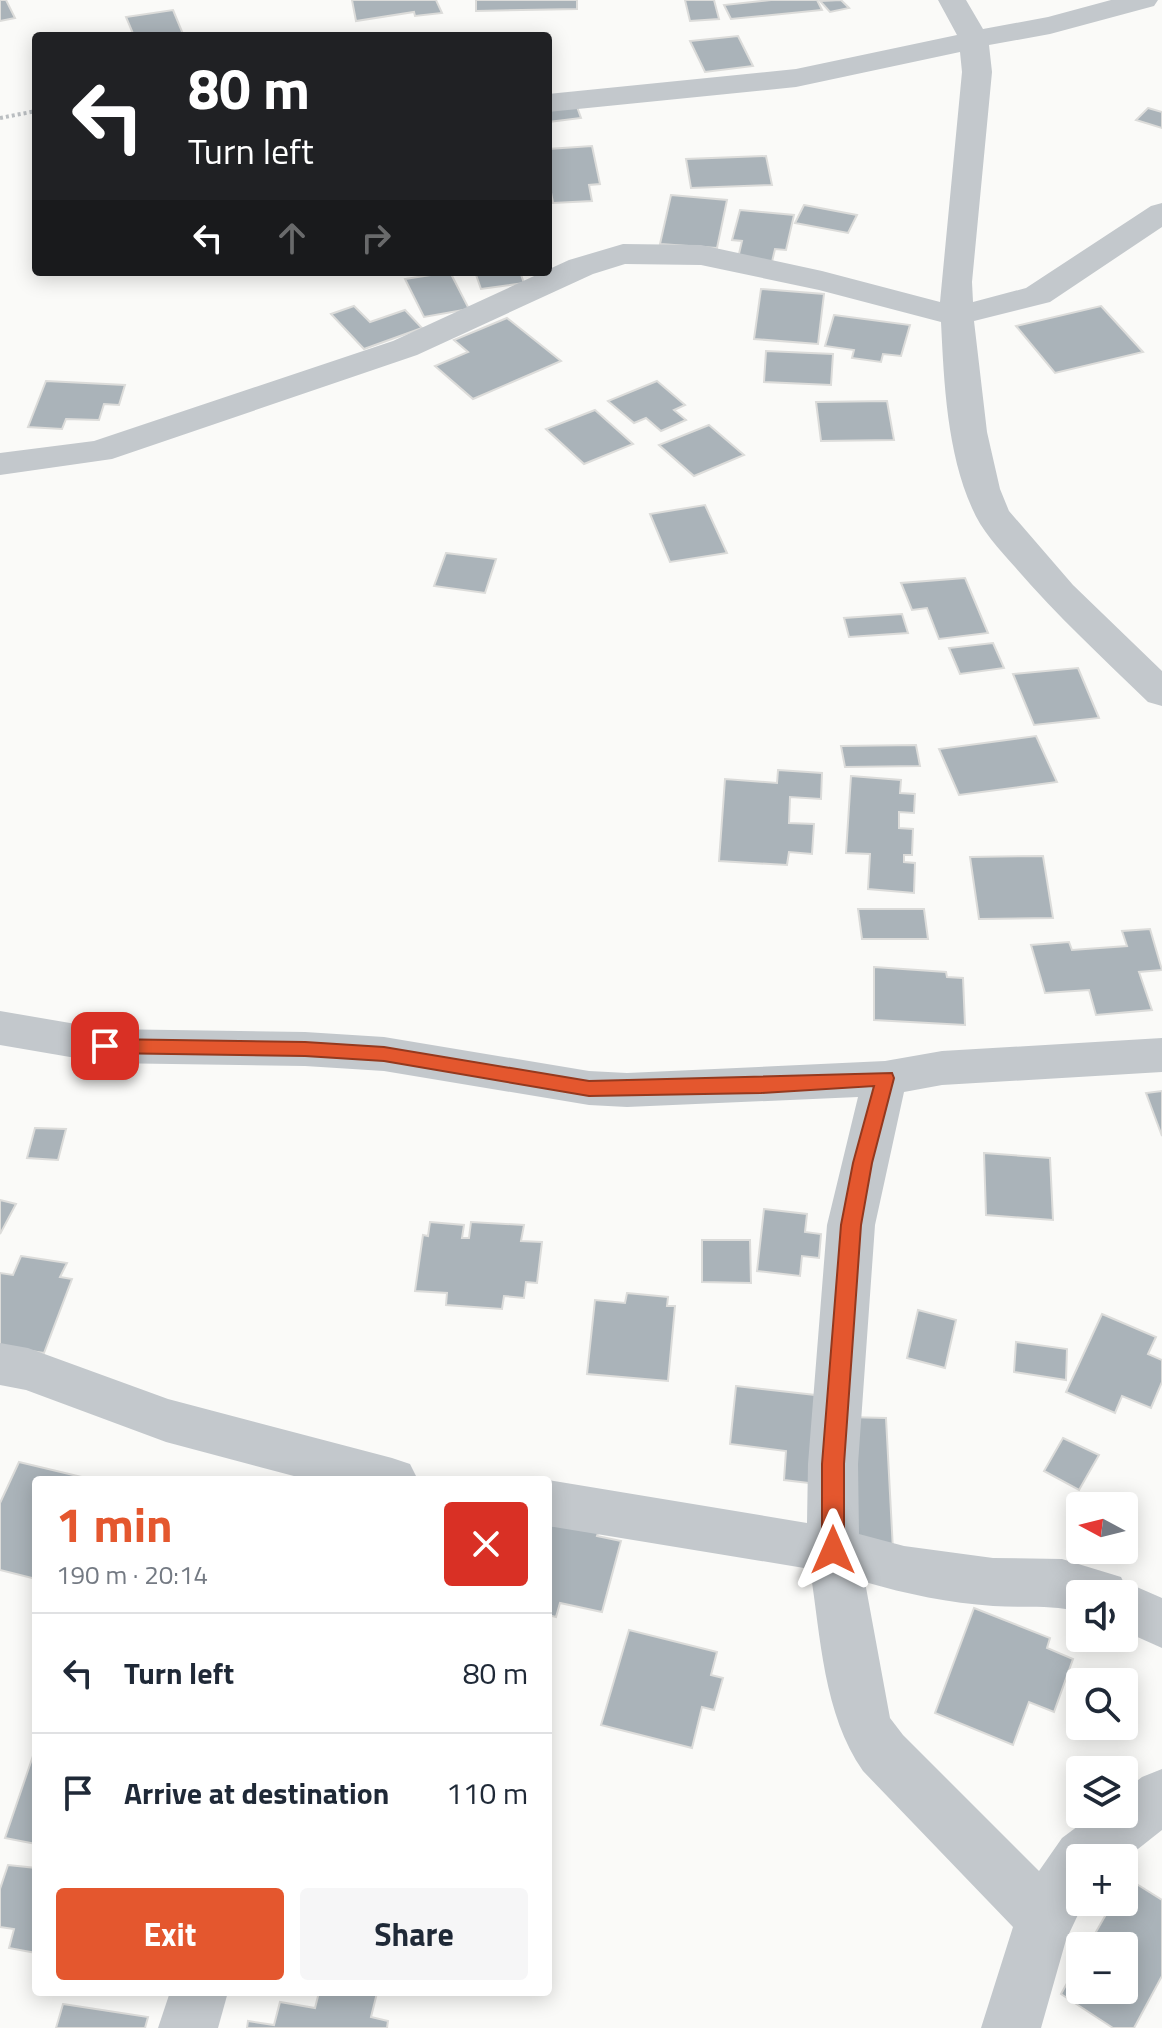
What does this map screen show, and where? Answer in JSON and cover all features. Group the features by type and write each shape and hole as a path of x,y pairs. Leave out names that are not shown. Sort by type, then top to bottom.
{"street":[{"path":"952,0 974,39 977,72 956,282 956,316 970,433 982,488 1004,532 1056,591 1162,693"},
{"path":"552,103 796,78 1050,25 1144,0"},
{"path":"0,464 99,451 391,353 581,267 623,254 701,255 822,281 956,316 1038,295 1155,223"},
{"path":"0,1028 105,1046 305,1049 384,1054 589,1088 761,1085 885,1078 942,1068 1162,1055"},
{"path":"885,1078 851,1225 833,1464 833,1550 860,1711 871,1736 891,1760 1045,1918"},
{"path":"0,1364 28,1369 166,1420 372,1476"},
{"path":"552,1504 833,1550 904,1570 993,1582 1066,1584"},
{"path":"1138,1612 1162,1624"},
{"path":"1100,1844 1162,1796"},
{"path":"1011,2028 1045,1918 1060,1882 1066,1875"},
{"path":"188,2028 198,1996"}],"path":[{"path":"0,118 32,112"}],"building":[{"path":"0,0 6,0 15,18 0,21"},
{"path":"352,0 436,0 442,13 415,16 414,12 356,21"},
{"path":"476,0 577,0 577,9 476,11"},
{"path":"685,0 714,0 719,19 690,21"},
{"path":"771,0 817,0 822,10 731,19 724,5"},
{"path":"841,0 849,8 830,12 820,1"},
{"path":"173,10 182,32 132,32 126,17"},
{"path":"738,36 753,66 705,72 690,41"},
{"path":"576,104 581,118 552,122 552,107"},
{"path":"1148,108 1162,112 1162,128 1136,120"},
{"path":"592,146 600,184 589,185 592,201 553,203 552,149"},
{"path":"766,156 772,185 691,188 686,159"},
{"path":"671,195 727,200 717,248 660,244"},
{"path":"804,205 857,215 848,233 795,223"},
{"path":"740,210 794,215 786,250 775,249 772,262 738,258 742,241 732,240"},
{"path":"452,276 469,309 424,317 405,279"},
{"path":"476,276 521,276 524,283 481,289"},
{"path":"761,289 824,294 818,344 754,339"},
{"path":"354,306 370,322 405,310 422,328 364,349 331,314"},
{"path":"1101,306 1143,352 1055,373 1016,326"},
{"path":"834,315 910,325 901,356 883,354 881,362 852,358 854,350 825,346"},
{"path":"507,318 561,361 473,399 435,366 468,352 454,340"},
{"path":"766,351 833,354 831,385 764,382"},
{"path":"46,381 125,385 119,405 104,404 99,420 66,419 62,429 28,427"},
{"path":"657,381 685,405 674,410 686,420 661,431 646,418 634,423 608,401"},
{"path":"887,401 894,440 821,441 816,402"},
{"path":"595,410 633,444 584,464 546,429"},
{"path":"709,425 744,455 694,476 659,445"},
{"path":"705,505 727,553 670,562 650,514"},
{"path":"446,553 496,559 485,593 434,586"},
{"path":"965,578 988,633 939,639 927,608 912,610 901,583"},
{"path":"902,614 908,633 849,637 844,618"},
{"path":"993,643 1004,668 960,674 949,648"},
{"path":"1078,668 1099,718 1034,725 1013,674"},
{"path":"1036,736 1057,782 959,795 939,749"},
{"path":"916,745 920,766 845,767 841,746"},
{"path":"778,770 822,773 821,799 790,797 789,823 814,824 812,854 789,852 787,865 719,861 725,779 777,783"},
{"path":"851,776 901,780 900,793 915,794 914,813 899,812 899,828 913,829 912,855 904,855 904,862 915,863 914,893 868,889 870,854 846,853"},
{"path":"1043,856 1053,918 979,919 970,857"},
{"path":"858,909 924,909 928,939 862,939"},
{"path":"1150,929 1162,970 1139,972 1152,1010 1096,1015 1089,990 1045,993 1031,945 1069,942 1072,950 1127,946 1122,931"},
{"path":"874,967 946,972 947,977 963,978 965,1025 874,1020"},
{"path":"1162,1091 1162,1136 1146,1093"},
{"path":"35,1128 66,1129 58,1160 27,1158"},
{"path":"984,1153 1050,1158 1053,1220 986,1215"},
{"path":"0,1200 16,1204 0,1234"},
{"path":"764,1209 807,1214 805,1232 821,1234 819,1258 802,1256 800,1276 757,1271"},
{"path":"430,1222 464,1225 462,1238 469,1238 471,1222 524,1225 521,1241 542,1242 537,1283 526,1282 524,1298 504,1296 502,1309 446,1305 447,1293 415,1291 423,1235 428,1236"},
{"path":"702,1240 750,1240 751,1283 702,1282"},
{"path":"21,1256 67,1263 60,1277 72,1279 44,1353 0,1346 0,1273 13,1275"},
{"path":"627,1293 668,1297 667,1306 675,1306 668,1381 587,1374 595,1300 625,1303"},
{"path":"918,1310 956,1320 945,1368 907,1358"},
{"path":"1102,1314 1156,1337 1148,1354 1162,1360 1162,1382 1151,1408 1122,1396 1115,1413 1066,1392"},
{"path":"1016,1342 1067,1349 1066,1380 1014,1372"},
{"path":"736,1386 824,1396 817,1484 784,1480 786,1451 730,1444"},
{"path":"846,1417 886,1418 893,1550 851,1548"},
{"path":"1063,1438 1099,1455 1079,1490 1044,1471"},
{"path":"19,1462 77,1476 32,1476 32,1578 0,1570 0,1503"},
{"path":"552,1525 600,1528 597,1536 621,1541 602,1612 560,1603 556,1617 552,1616"},
{"path":"974,1608 1050,1638 1047,1648 1073,1659 1070,1668 1066,1668 1066,1679 1054,1712 1029,1702 1013,1745 935,1713"},
{"path":"629,1630 717,1652 711,1675 723,1678 714,1710 702,1707 692,1748 601,1725"},
{"path":"32,1759 32,1843 5,1838"},
{"path":"8,1865 32,1868 32,1952 9,1948 14,1929 0,1927 0,1889"},
{"path":"1138,1885 1162,1900 1162,1976 1134,2028 1113,2028 1076,2004 1138,2004 1138,1932 1096,1932 1105,1916 1138,1916"},
{"path":"318,1996 376,1996 371,2017 388,2021 387,2028 247,2028 248,2021 274,2025 280,2002 315,2008"},
{"path":"63,2004 148,2017 145,2028 56,2028"}],"route":[{"path":"105,1046 305,1049 384,1054 541,1081 627,1090 885,1078 851,1225 833,1464 833,1550"}]}
